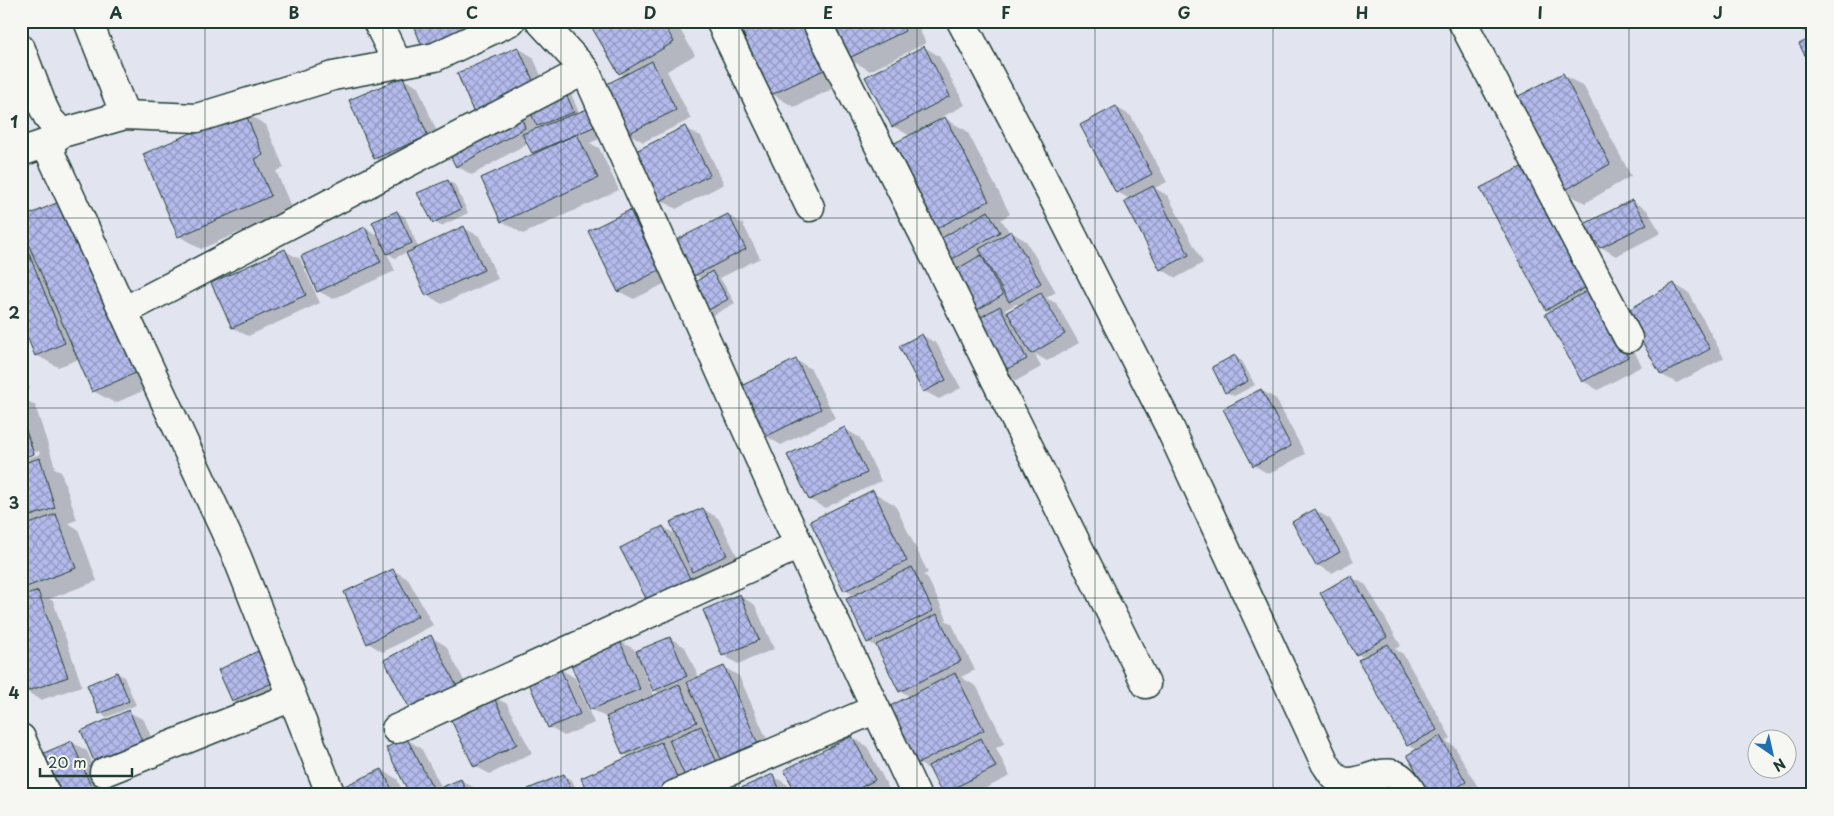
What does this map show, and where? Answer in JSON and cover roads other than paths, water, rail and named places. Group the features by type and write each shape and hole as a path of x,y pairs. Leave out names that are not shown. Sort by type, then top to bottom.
{"street":[{"path":"88,21 125,115"},
{"path":"377,21 398,64"},
{"path":"21,152 125,115 197,118 333,76 435,57 511,21"},
{"path":"540,21 585,70 800,546 916,795"},
{"path":"720,21 810,207"},
{"path":"816,21 1146,684"},
{"path":"962,21 1169,426 1325,763 1335,777 1348,782 1388,773 1399,776 1408,785 1413,795"},
{"path":"1462,21 1628,338"},
{"path":"21,49 42,107 50,119 56,138 52,157 236,556 331,795"},
{"path":"124,311 585,70"},
{"path":"396,729 800,546"},
{"path":"104,772 292,697"},
{"path":"674,795 876,709"},
{"path":"21,738 46,795"}]}
